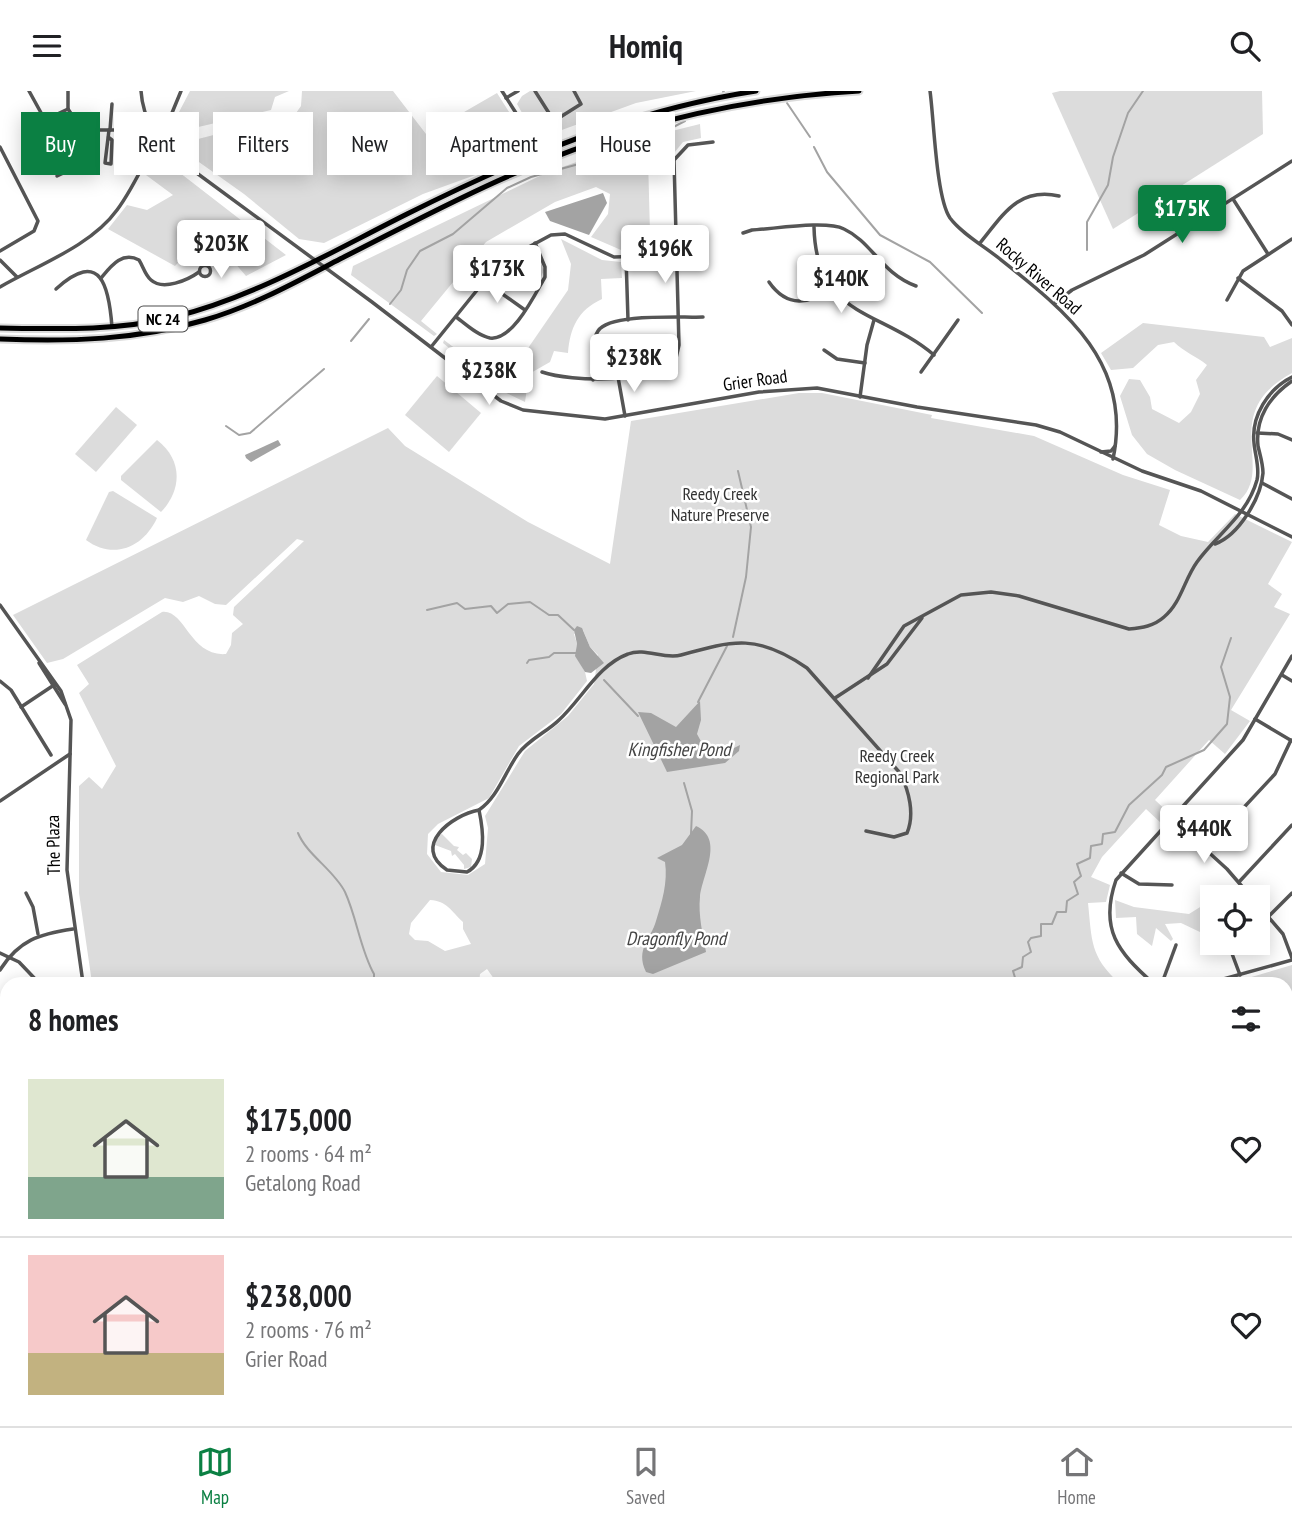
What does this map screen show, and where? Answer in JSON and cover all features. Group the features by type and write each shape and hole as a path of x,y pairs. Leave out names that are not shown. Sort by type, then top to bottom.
{"main road":[{"name":"NC 24","path":"562,144 650,114 756,91"},
{"name":"NC 24","path":"562,154 685,115 776,99 859,91"},
{"name":"NC 24","path":"0,328 112,327 158,320 208,307 245,294 490,175"},
{"name":"NC 24","path":"0,339 89,340 167,330 236,310 515,175"}],"street":[{"path":"29,91 41,112"},
{"path":"64,112 69,110 68,91"},
{"name":"Grier Road","path":"141,91 145,112"},
{"path":"170,112 181,91"},
{"path":"502,91 515,112"},
{"path":"506,98 518,91"},
{"path":"535,91 554,121 581,104 576,92"},
{"name":"Rocky River Road","path":"930,91 946,210 954,222 1055,303 1081,332 1109,376 1118,412 1113,459"},
{"path":"108,137 112,140 113,162 107,165 105,140 108,137 112,104"},
{"path":"100,130 114,130"},
{"path":"542,372 593,380 661,369 672,363 678,352 674,160 688,145 713,142"},
{"path":"0,147 38,221 31,234 0,251"},
{"path":"1055,303 1072,290 1131,263 1292,161"},
{"name":"Grier Road","path":"199,174 500,401 515,408 590,419 625,416 791,388 823,388 860,397 1046,427 1113,459"},
{"path":"0,287 101,228 123,202 137,175"},
{"path":"980,243 1020,198 1041,193 1059,196"},
{"path":"1233,199 1268,254"},
{"path":"743,233 752,230 814,227 844,229 893,275 916,286"},
{"path":"814,227 818,264 832,287 856,312 909,335 934,355"},
{"path":"431,347 499,263 551,235 565,234 607,256 676,255"},
{"path":"1227,300 1238,278 1292,239"},
{"path":"456,317 488,338 499,337 510,330 545,277 545,267 535,243"},
{"path":"101,278 119,260 128,257 139,260 151,280 158,283 187,280 199,272"},
{"path":"626,257 628,320"},
{"path":"0,260 17,277"},
{"path":"56,289 79,273 91,273 101,278 110,295 112,327"},
{"path":"1238,278 1290,316 1292,324"},
{"path":"484,281 525,310"},
{"path":"769,282 781,296 799,302 814,300 832,287"},
{"path":"593,380 594,342 598,331 612,321 704,317"},
{"path":"860,397 874,320"},
{"path":"920,372 958,320"},
{"path":"824,350 837,359 865,363"},
{"path":"618,377 625,416"},
{"path":"1215,544 1230,535 1247,514 1259,481 1255,433 1265,407 1292,379"},
{"path":"1255,433 1278,434 1292,440"},
{"path":"1100,452 1111,451 1116,444"},
{"path":"1113,459 1201,491 1292,537"},
{"path":"1259,481 1292,499"},
{"path":"868,678 896,634 961,595 991,592 1019,596 1117,627 1143,628 1171,611 1198,562 1241,511 1259,481"},
{"name":"The Plaza","path":"0,605 67,705"},
{"path":"835,698 887,664 920,620 932,610"},
{"path":"479,810 484,827 477,864 467,872 447,870 434,857 433,842 436,834 451,821 479,810 491,801 521,750 558,722 596,678 629,653 673,657 724,642 765,646 788,655 807,668 900,773 906,786 911,814 907,833 894,837 866,831"},
{"name":"The Plaza","path":"35,656 57,684 67,705 71,727 66,852 73,929 82,977"},
{"path":"1147,977 1116,945 1111,898 1121,873 1242,740 1292,656"},
{"path":"1281,675 1292,681"},
{"path":"0,681 11,690 51,755"},
{"path":"21,706 54,685"},
{"path":"1205,849 1275,773 1292,740 1255,719"},
{"path":"0,801 71,754"},
{"path":"1171,818 1241,885"},
{"path":"1238,882 1292,825"},
{"path":"1121,873 1139,884 1172,885"},
{"path":"26,893 31,901 38,935"},
{"path":"1270,915 1292,893"},
{"path":"1233,977 1292,959 1283,934 1270,919"},
{"path":"0,970 22,943 38,935 73,929"},
{"path":"1164,977 1176,945"},
{"path":"0,953 34,977"},
{"path":"1232,955 1240,975"}],"green space":[{"path":"190,91 289,91 275,97 271,110 213,112 213,124 199,127 199,112 179,112"},
{"path":"302,91 393,91 409,112 327,112 327,175 412,175 412,116 426,134 426,175 475,175 423,194 324,243 299,239 217,175 313,175 313,112 297,112 301,106"},
{"path":"530,91 696,91 636,103 611,112 576,112 576,125 562,130 562,112 522,112 517,104 522,96"},
{"path":"1262,91 1263,134 1113,229 1052,93"},
{"path":"497,93 509,112 464,112"},
{"path":"700,124 701,138 683,142 675,152 675,130"},
{"path":"213,135 213,172 199,162 199,139"},
{"path":"576,162 576,175 648,175 650,232 627,232 628,253 591,237 608,214 610,194 596,187 555,202 486,242 421,321 437,334 434,336 351,275 353,266 542,175 562,175 562,167"},
{"path":"146,175 183,175 286,255 246,276 208,232 175,266 108,229 127,205 147,210 173,195"},
{"path":"561,239 602,260 621,262 622,278 601,279 602,299 581,314 573,328 568,353 554,351 550,362 529,374 525,402 500,390 443,343 444,340 464,355 488,364 512,360 524,354 568,290 571,264"},
{"path":"533,247 544,270 537,287 518,255"},
{"path":"1143,323 1264,337 1270,347 1292,338 1292,373 1270,389 1258,405 1252,422 1252,472 1249,487 1240,500 1147,454 1132,435 1120,396 1129,379 1140,380 1150,397 1152,409 1179,423 1191,412 1200,394 1196,380 1207,365 1174,342 1158,345 1133,368 1111,370 1101,353"},
{"path":"437,376 481,413 449,452 405,415"},
{"path":"799,393 822,393 932,415 931,418 1034,436 1123,475 1170,490 1159,525 1181,536 1208,542 1235,514 1292,542 1268,584 1282,594 1274,607 1290,614 1231,710 1250,721 1225,754 1209,740 1155,800 1170,814 1161,823 1146,809 1102,857 1091,877 1110,885 1106,902 1088,903 1094,947 1102,964 1114,977 493,977 487,969 480,977 91,977 79,893 79,786 89,777 102,789 116,766 79,693 89,684 77,665 162,612 177,618 204,648 214,653 226,654 231,645 232,633 243,624 233,615 234,607 304,541 297,539 226,605 215,604 199,596 183,602 165,598 63,659 47,663 13,615 388,428 405,446 528,522 610,564 631,421","holes":["583,630 590,647 598,655 594,684 568,716 525,751 485,816 488,828 485,864 468,875 441,872 427,854 428,834 438,824 489,798 519,746 561,714 587,681 576,656 574,634","430,900 452,910 463,922 463,929 471,944 445,951 428,941 415,940 409,934 411,923"]},
{"path":"116,407 137,425 96,472 75,454"},
{"path":"157,440 172,457 177,475 173,494 161,512 121,480 121,476"},
{"path":"113,491 157,518 144,537 126,548 117,550 96,546 86,540 109,492"},
{"path":"442,834 454,846 459,847 457,850 463,855 466,853 472,859 471,867 464,869 455,854 452,856 451,851 435,845 436,836"},
{"path":"1115,900 1134,907 1189,914 1200,907 1200,932 1181,923 1165,924 1173,939 1171,941 1156,928 1152,946 1137,934 1136,917 1116,918"},
{"path":"1292,965 1292,977 1251,977"}],"water":[{"path":"603,193 607,203 589,235 550,221 545,212"},
{"path":"278,440 281,445 251,462 246,458 245,455"},
{"path":"577,626 582,628 590,647 604,663 591,673 585,672 575,656 577,644 574,630"},
{"name":"Kingfisher Pond","path":"700,701 701,720 697,734 709,756 716,757 740,745 739,751 725,763 667,772 638,712 651,713 676,727"},
{"name":"Dragonfly Pond","path":"696,826 705,832 711,848 700,904 706,952 653,974 646,972 643,951 656,921 665,884 665,862 657,858 682,845"}],"waterway":[{"path":"1087,250 1087,222 1108,185 1113,157 1128,113 1143,91"},
{"path":"787,103 810,137"},
{"path":"390,304 401,290 407,270 420,251 453,234 507,188 531,177 627,151 685,121"},
{"path":"814,147 827,172 880,235 930,262 982,313"},
{"path":"351,341 369,319"},
{"path":"226,426 239,435 250,433 324,369"},
{"path":"733,637 746,577 751,527 738,471"},
{"path":"427,610 457,603 465,609 491,606 497,613 508,604 530,602 549,615 558,615 574,630"},
{"path":"1015,977 1013,971 1022,967 1023,957 1031,952 1028,942 1031,938 1041,936 1041,924 1052,924 1057,912 1066,912 1067,901 1078,894 1074,882 1081,876 1077,864 1090,858 1091,846 1102,844 1103,834 1115,832 1129,805 1162,775 1166,767 1204,750 1227,724 1230,697 1221,667 1231,638"},
{"path":"698,702 727,646"},
{"path":"527,663 529,660 549,657 554,653 578,653"},
{"path":"604,680 638,716"},
{"path":"684,783 692,811 691,834"},
{"path":"298,833 345,892 374,977"}],"park label":[{"name":"Reedy Creek Nature Preserve","path":"720,504"},
{"name":"Reedy Creek Regional Park","path":"897,766"}]}
